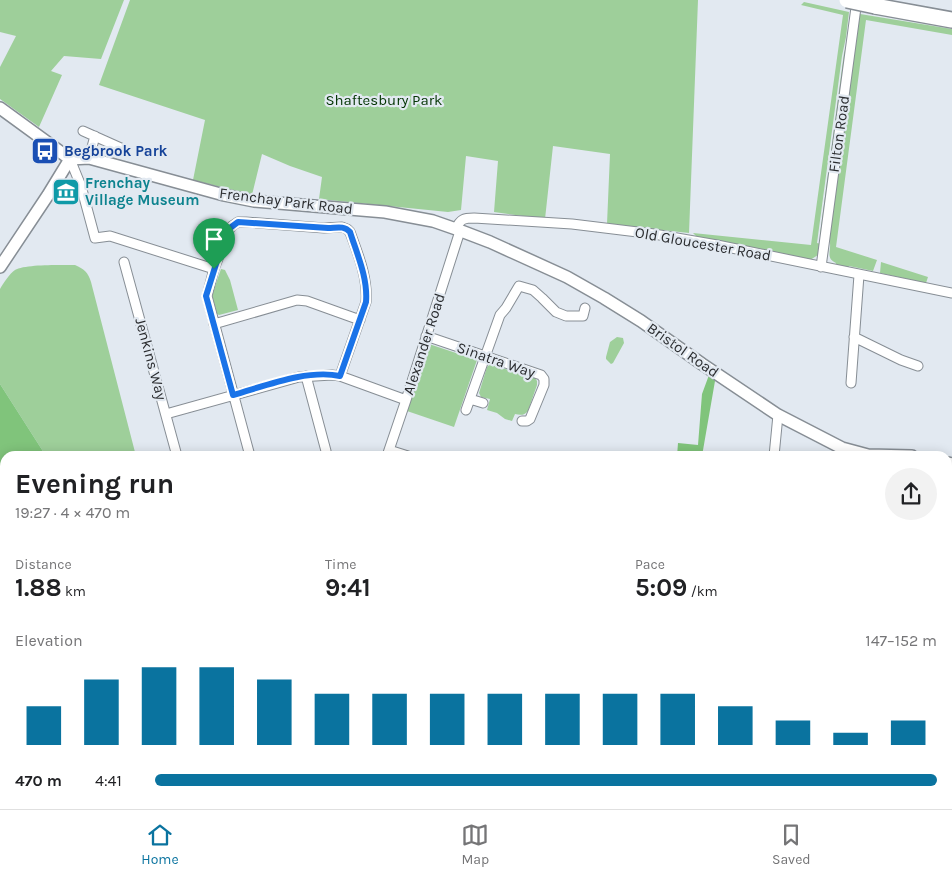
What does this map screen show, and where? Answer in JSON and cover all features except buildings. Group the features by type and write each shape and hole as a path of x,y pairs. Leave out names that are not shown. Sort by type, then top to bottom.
{"highway":[{"path":"847,0 952,20"}],"main road":[{"path":"0,108 70,159 46,199 0,267"},
{"name":"Frenchay Park Road","path":"70,159 89,158 224,196 254,201 398,214 433,221 458,230"},
{"name":"Bristol Road","path":"458,230 567,278 604,298 641,321 778,415 842,448 853,451"}],"street":[{"name":"Filton Road","path":"821,267 857,0"},
{"path":"83,131 121,148"},
{"path":"89,158 95,136"},
{"path":"70,159 82,186 95,238 110,236 214,269"},
{"name":"Old Gloucester Road","path":"458,230 459,221 469,218 572,224 654,234 952,293"},
{"path":"249,451 206,296 214,269 232,226 238,222 346,228 350,233 367,291 366,302 340,376"},
{"name":"Alexander Road","path":"389,451 458,230"},
{"name":"Jenkins Way","path":"124,262 176,451"},
{"path":"851,383 859,275"},
{"path":"466,410 500,315 519,286 533,290 556,312 566,316 583,316 586,308"},
{"path":"214,324 296,300 307,301 360,320"},
{"name":"Sinatra Way","path":"426,336 541,375 544,379 544,385 530,419 522,421"},
{"path":"854,337 913,365 911,354"},
{"path":"166,414 306,376 332,374 406,400"},
{"path":"306,376 326,451"},
{"path":"470,399 483,403"},
{"path":"774,451 778,415"}],"green space":[{"path":"0,0 124,0 101,59 64,56 51,71 62,75 39,127 0,99 0,67 16,36 0,32"},
{"name":"Shaftesbury Park","path":"130,0 698,0 689,233 607,224 610,154 553,146 545,219 494,212 498,161 466,156 461,210 448,212 319,199 322,177 262,154 252,195 193,180 205,120 99,85"},
{"path":"804,2 849,12 817,243 821,244 818,255 810,260 697,237 693,233 811,245 843,15 801,5"},
{"path":"860,14 952,29 952,35 866,20 836,247 877,260 873,271 849,266 848,269 835,266 836,263 830,259 829,239 855,37 857,37"},
{"path":"847,43 822,238 820,234 844,53"},
{"path":"881,262 928,277 926,283 880,273"},
{"path":"44,265 75,265 89,276 135,451 43,451 0,384 0,289 15,270"},
{"path":"221,269 225,270 230,280 238,310 219,315 217,314 212,295"},
{"path":"617,337 623,338 624,343 611,364 606,357 610,342"},
{"path":"429,344 477,360 454,427 407,411"},
{"path":"489,365 535,378 537,385 526,413 522,415 515,414 512,421 487,410 490,399 481,397 479,393"},
{"path":"709,375 712,375 715,381 703,451 677,451 678,443 698,445 702,394"},
{"path":"0,384 43,451 0,451"}],"place":[{"name":"Begbrook Park","path":"45,151"},
{"name":"Frenchay Village Museum","path":"66,192"}],"route":[{"path":"238,222 347,229 350,233 367,291 366,302 340,376 332,374 299,377 233,395 206,296 214,269 229,230 238,222"}]}
